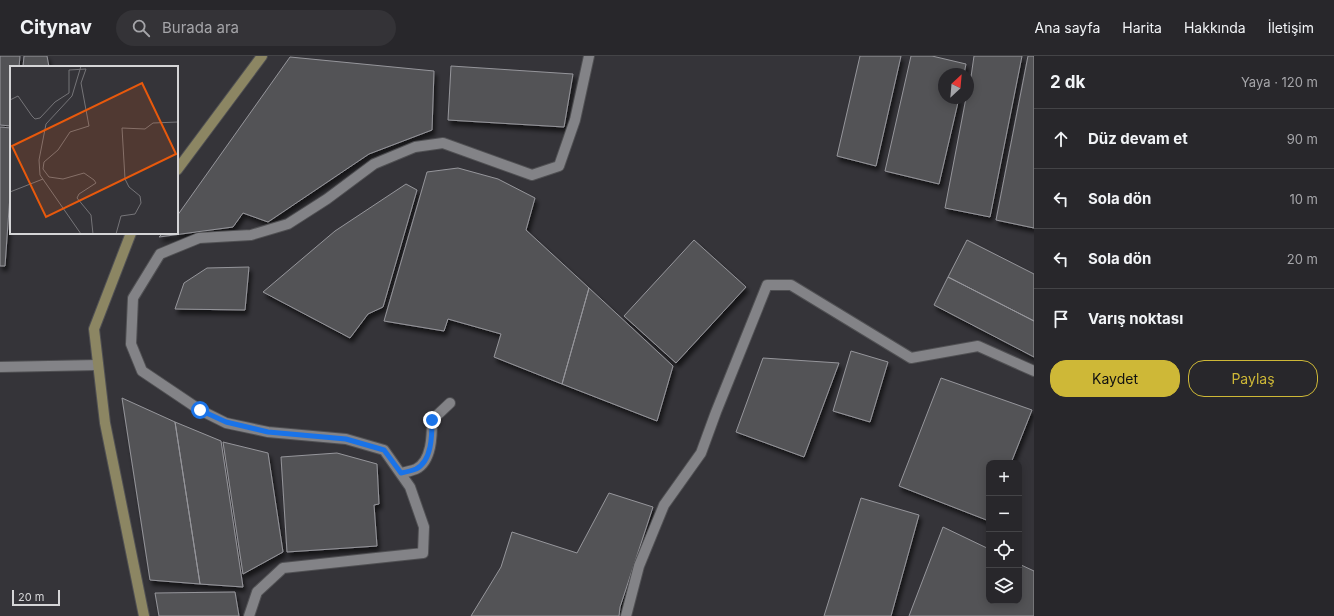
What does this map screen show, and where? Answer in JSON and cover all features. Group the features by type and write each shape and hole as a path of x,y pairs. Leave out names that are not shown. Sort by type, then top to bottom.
{"street":[{"path":"178,169 262,56"},
{"path":"249,616 257,592 283,568 423,553 424,527 410,487 384,450 346,439 268,432 226,422 180,397 142,371 131,344 133,298 160,254 199,238 251,235 288,224 327,199 374,164 416,147 443,143 532,175 559,166 575,120 589,56"},
{"path":"131,234 94,329 105,423 144,616"},
{"path":"626,616 639,566 664,505 701,453 767,285 790,285 910,358 978,346 1034,371"},
{"path":"0,367 98,365"},
{"path":"401,473 417,468 427,456 432,438 432,420 450,403"}],"building":[{"path":"0,56 20,56 19,66 10,66 10,126 0,125"},
{"path":"24,56 47,56 49,66 23,66"},
{"path":"860,56 901,56 876,166 837,156"},
{"path":"911,56 932,56 966,64 965,68 938,68 938,104 958,104 939,184 885,171"},
{"path":"974,56 1022,56 990,217 945,208 965,104 974,104 974,68 972,68"},
{"path":"1028,56 1034,56 1034,228 996,220"},
{"path":"290,57 434,71 432,130 369,154 268,222 243,213 233,227 159,237 162,234 178,234 178,215"},
{"path":"451,66 573,74 564,127 448,120"},
{"path":"0,127 10,128 10,195 5,266 0,266"},
{"path":"458,168 498,179 535,198 526,230 589,288 562,384 494,357 501,334 448,319 444,331 384,321 427,172"},
{"path":"406,184 417,190 383,307 368,314 350,338 263,292 335,231"},
{"path":"694,240 746,287 676,363 624,316"},
{"path":"967,240 1034,274 1034,321 948,277"},
{"path":"249,267 245,310 175,309 184,283 207,268"},
{"path":"948,277 1034,321 1034,357 934,305"},
{"path":"589,288 673,366 657,421 562,384"},
{"path":"851,351 888,362 870,422 833,411"},
{"path":"763,358 839,363 804,457 736,432"},
{"path":"941,378 1032,410 1012,460 986,460 986,520 899,486"},
{"path":"122,398 175,422 200,584 150,580"},
{"path":"175,422 221,441 243,587 200,584"},
{"path":"223,442 268,453 283,552 243,574"},
{"path":"337,453 377,464 379,504 374,505 377,546 287,552 281,457"},
{"path":"609,493 653,507 620,607 619,616 471,616 501,567 512,532 577,553"},
{"path":"861,498 919,515 891,616 824,616"},
{"path":"943,527 986,548 986,604 1022,604 1022,565 1034,571 1034,616 909,616"},
{"path":"235,592 239,616 159,616 155,593"}],"route":[{"path":"200,410 226,422 268,432 346,439 384,450 401,473 417,468 427,456 432,438 432,420"}]}
